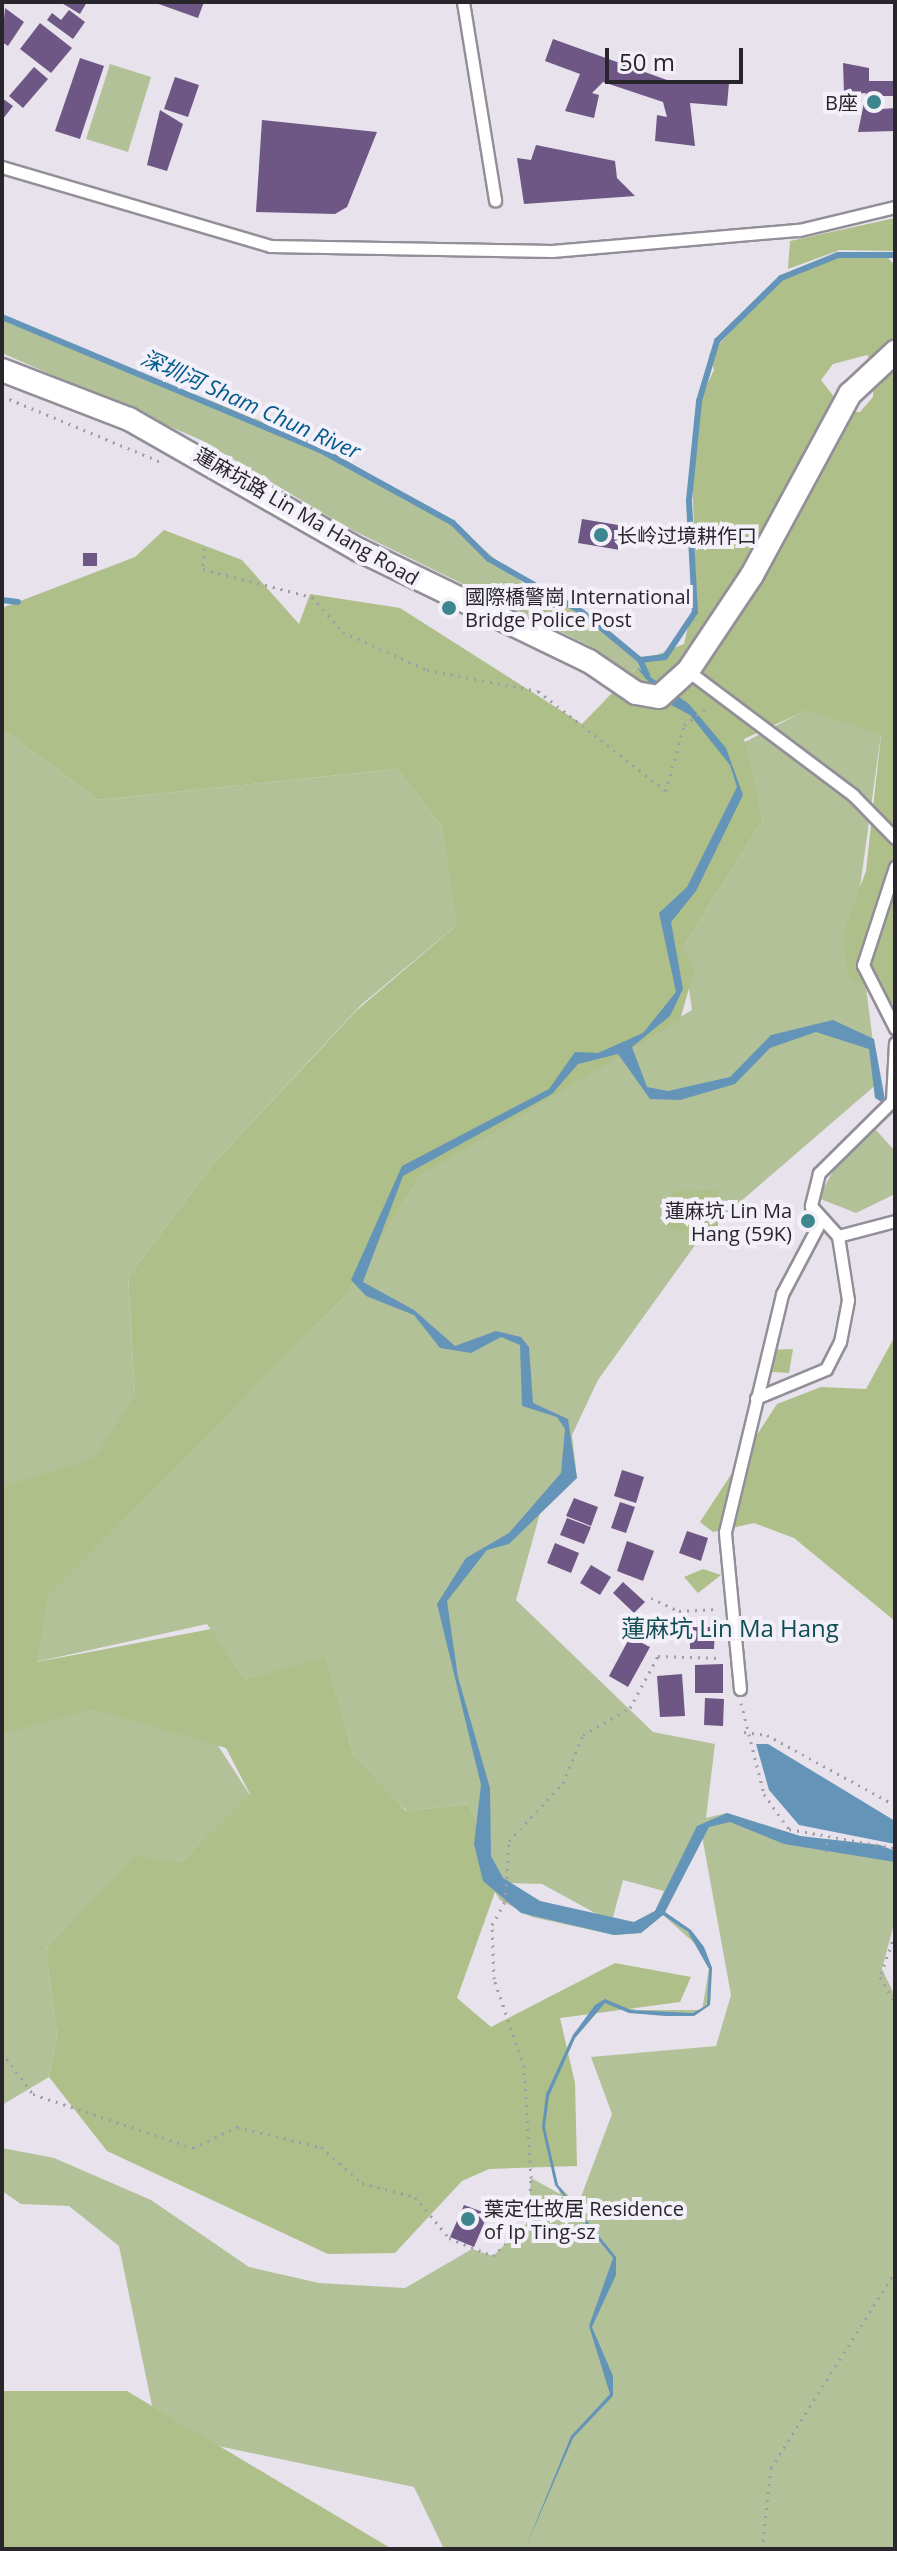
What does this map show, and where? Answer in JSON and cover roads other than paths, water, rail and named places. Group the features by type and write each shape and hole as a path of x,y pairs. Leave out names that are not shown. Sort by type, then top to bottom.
{"street":[{"name":"蓮麻坑路 Lin Ma Hang Road","path":"2,370 180,444 359,550 589,661 636,693 665,693 688,671 752,575 850,394 895,352"}],"lane":[{"path":"463,2 495,200"},
{"path":"2,167 217,236 270,246 552,251 799,230 895,207"},
{"path":"688,671 853,795 895,838"},
{"path":"895,867 863,965 895,1028"},
{"path":"756,1398 826,1369 840,1342 848,1300 838,1236 820,1222 811,1206 819,1173 881,1117 892,1101 895,1043"},
{"path":"838,1236 895,1221"},
{"path":"740,1689 725,1532 782,1294 820,1222"}],"water":[{"path":"636,667 689,704 726,748 743,795 696,891 671,922 683,989 670,1016 632,1047 647,1087 668,1091 730,1077 771,1035 833,1020 874,1039 885,1100 895,1102 895,1110 875,1098 869,1049 816,1032 770,1048 735,1084 680,1100 650,1099 618,1054 578,1064 552,1094 403,1176 363,1282 414,1310 455,1346 496,1331 521,1337 529,1347 533,1403 568,1419 577,1478 509,1544 487,1550 447,1601 458,1677 490,1788 491,1856 503,1878 540,1901 634,1922 655,1911 697,1826 727,1813 800,1836 880,1845 895,1851 895,1862 784,1844 730,1822 709,1827 665,1912 691,1930 704,1947 712,1968 710,2005 694,2016 666,2016 629,2013 605,2003 575,2038 549,2096 545,2127 558,2185 616,2257 616,2275 592,2327 613,2376 613,2396 573,2438 525,2549 571,2436 610,2394 589,2326 613,2258 555,2185 542,2127 546,2094 573,2035 595,2005 605,1999 631,2010 693,2013 707,2005 709,1969 688,1932 663,1915 641,1933 614,1935 521,1913 483,1881 474,1844 481,1785 437,1604 466,1558 509,1533 561,1473 565,1429 557,1417 522,1406 520,1345 501,1337 471,1353 440,1348 414,1315 366,1296 351,1280 402,1166 549,1089 575,1052 598,1053 643,1033 676,992 659,913 687,887 737,787 730,765 690,715 666,702"},
{"path":"756,1744 768,1744 895,1821 895,1844 799,1825 769,1790"}],"waterway":[{"name":"深圳河 Sham Chun River","path":"2,317 324,452 453,523 489,559 582,612 640,660 665,657 695,612 689,500 699,401 717,341 781,278 838,255 895,255"},
{"path":"2,600 18,602"},
{"path":"640,660 647,675"}],"place":[{"name":"B座","path":"874,102"},
{"name":"长岭过境耕作口","path":"601,535"},
{"name":"國際橋警崗 International Bridge Police Post","path":"449,608"},
{"name":"蓮麻坑 Lin Ma Hang (59K)","path":"808,1221"},
{"name":"葉定仕故居 Residence of Ip Ting-sz","path":"468,2219"}],"district":[{"name":"蓮麻坑 Lin Ma Hang","path":"730,1628"}]}
